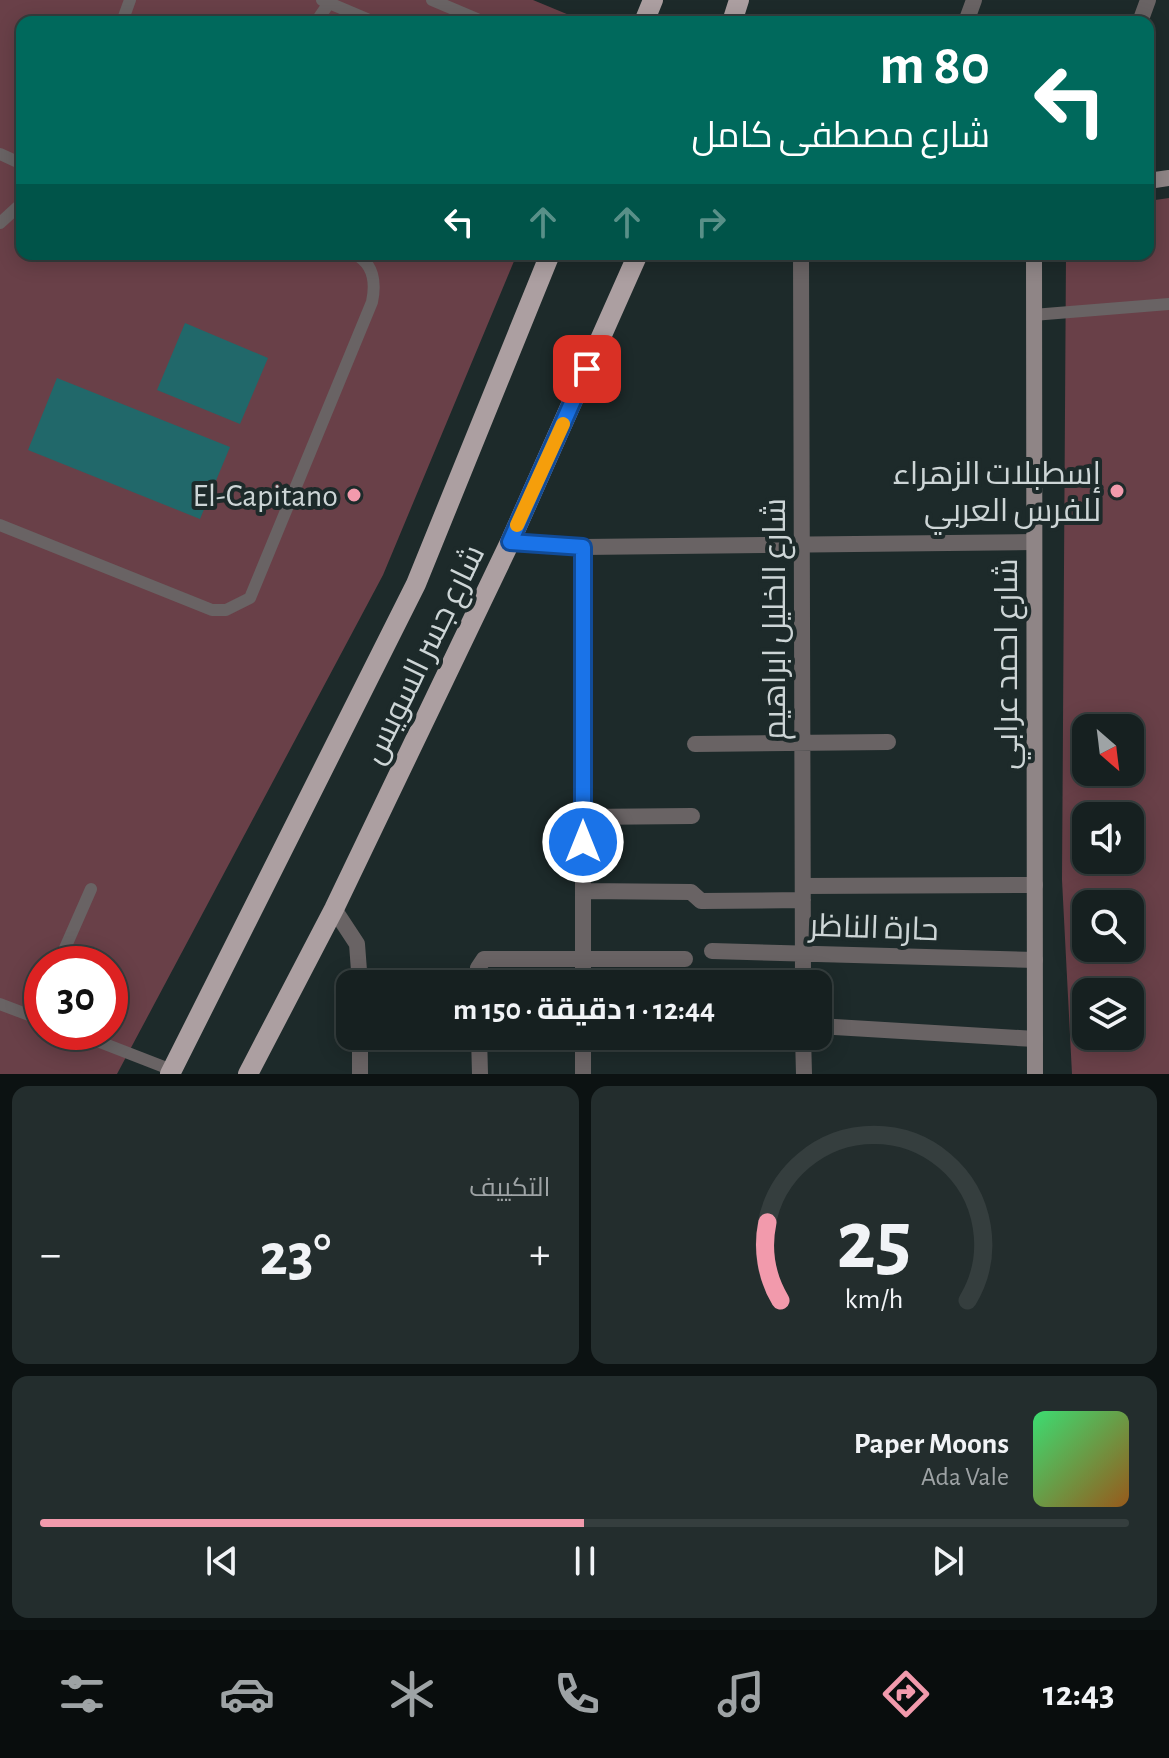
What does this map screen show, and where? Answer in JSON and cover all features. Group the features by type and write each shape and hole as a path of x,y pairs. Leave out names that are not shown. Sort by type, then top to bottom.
{"main road":[{"name":"شارع جسر السويس","path":"171,1072 416,584 548,260"},
{"name":"شارع جسر السويس","path":"248,1074 334,909 510,542 635,260"}],"street":[{"name":"شارع الخليل ابراهيم","path":"801,260 803,970"},
{"name":"شارع احمد عرابي","path":"1034,260 1035,1074"},
{"path":"510,542 583,547 1034,542"},
{"path":"583,547 583,970"},
{"path":"695,744 888,742"},
{"path":"583,817 692,816"},
{"path":"583,891 691,892 701,901 803,893 1035,885"},
{"path":"334,909 357,944 359,970"},
{"name":"حارة الناظر","path":"712,951 1035,960"},
{"path":"478,970 484,959 685,959"},
{"path":"832,1027 1035,1039"},
{"path":"360,1050 360,1074"},
{"path":"479,1050 480,1074"},
{"path":"583,1050 583,1074"},
{"path":"803,1050 804,1074"}],"lane":[{"path":"432,0 470,16"},
{"path":"327,1 361,16"},
{"path":"0,223 16,208"},
{"path":"0,525 212,610 226,610 250,598 372,302 375,286 371,270 360,260"},
{"path":"1033,315 1169,304"},
{"path":"66,946 91,889"},
{"path":"0,1004 24,1013"},
{"path":"118,1050 171,1072"}],"shaded area":[{"path":"0,0 533,0 572,16 16,16 16,260 514,260 383,575 117,1074 0,1074"},
{"name":"إسطبلات الزهراء للفرس العربي","path":"1169,198 1169,1074 1072,1074 1062,880 1066,260 1154,260 1154,200"}],"water":[{"path":"185,323 268,358 240,424 157,390"},
{"path":"57,378 230,447 200,519 28,450"}],"slow traffic":[{"path":"517,525 563,424"}],"place":[{"name":"إسطبلات الزهراء للفرس العربي","path":"1117,491"},
{"name":"El-Capitano","path":"354,495"}],"route":[{"path":"583,842 583,547 510,542 587,369"}]}
